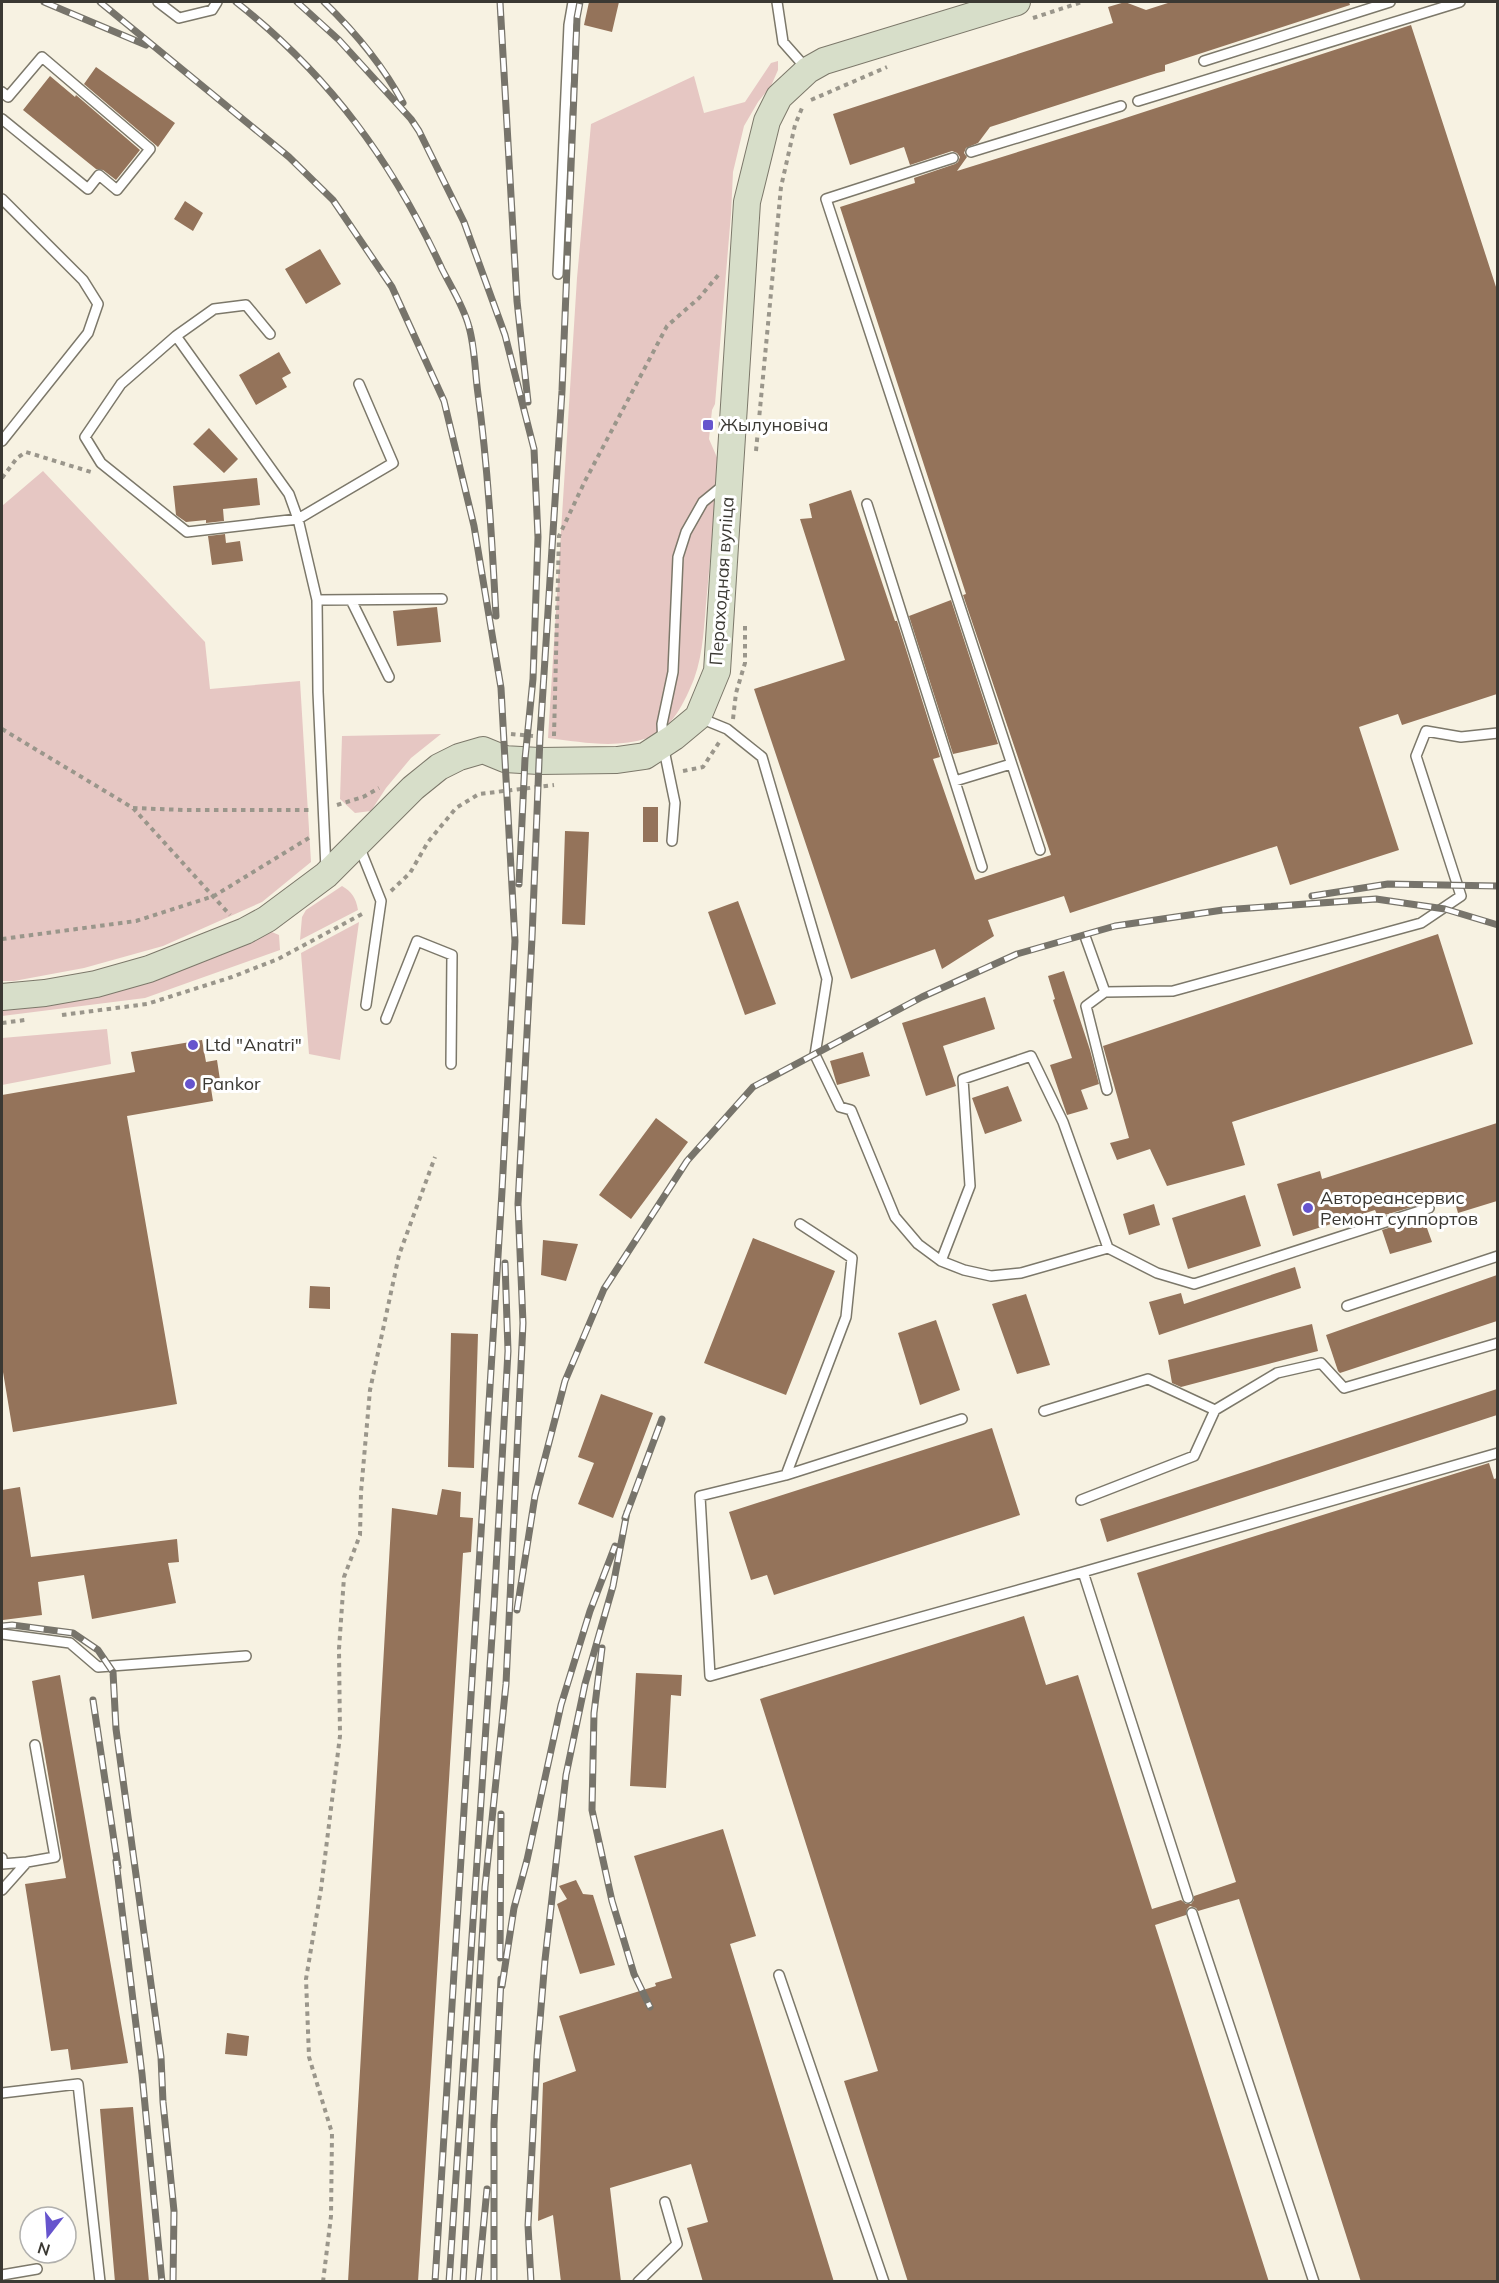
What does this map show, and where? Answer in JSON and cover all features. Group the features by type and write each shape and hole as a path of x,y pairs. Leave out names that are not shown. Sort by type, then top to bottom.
{"street":[{"name":"Пераходная вуліца","path":"2,997 45,993 96,984 149,969 245,931 267,919 326,875 413,788 439,767 459,757 483,750 505,759 617,760 645,756 663,745 698,717 717,671 747,202 767,121 779,98 808,70 824,61 1017,2"}],"lane":[{"path":"158,2 179,18 212,10 217,2"},
{"path":"558,274 569,25 573,2"},
{"path":"777,2 783,42 808,70"},
{"path":"1204,61 1390,2"},
{"path":"1138,101 1460,2"},
{"path":"2,92 8,98 42,57 150,149 117,190 99,175 88,189 2,119"},
{"path":"971,152 1121,106"},
{"path":"953,158 826,199 1040,850"},
{"path":"2,200 83,280 98,304 88,333 2,441"},
{"path":"270,334 246,306 214,309 176,336 121,384 85,437 101,463 187,532 298,519 393,462 359,384"},
{"path":"176,336 289,494 298,519 317,600 318,692 326,875"},
{"path":"672,841 675,803 663,745 662,724 673,672 678,557 686,532 703,502 728,482"},
{"path":"867,504 982,867"},
{"path":"317,600 442,599"},
{"path":"351,600 389,677"},
{"path":"698,717 728,729 762,757 826,978 815,1055 840,1107 851,1110 895,1216 918,1244 941,1261 964,1270 991,1276 1021,1273 1108,1248 1157,1273 1194,1284 1430,1208"},
{"path":"1107,1090 1086,1006 1105,992 1173,991 1421,923 1461,897 1416,756 1426,731 1461,737 1497,733"},
{"path":"955,781 1011,764"},
{"path":"358,844 381,901 366,1005"},
{"path":"1086,939 1105,992"},
{"path":"386,1019 417,941 452,955 451,1064"},
{"path":"941,1261 970,1186 963,1079 1031,1056 1063,1122 1108,1248"},
{"path":"786,1475 846,1317 852,1258 800,1224"},
{"path":"1347,1306 1497,1256"},
{"path":"1081,1500 1194,1456 1215,1410 1277,1372 1321,1363 1344,1389 1497,1343"},
{"path":"1044,1411 1148,1379 1215,1410"},
{"path":"962,1419 786,1475 700,1496 710,1676 1497,1453"},
{"path":"1083,1572 1188,1898"},
{"path":"2,1634 70,1643 98,1666 246,1656"},
{"path":"2,1858 2,1864 55,1857 35,1744"},
{"path":"2,1890 27,1862"},
{"path":"1192,1913 1314,2282"},
{"path":"779,1975 884,2282"},
{"path":"2,2093 78,2084 100,2282"},
{"path":"638,2282 677,2244 665,2202"},
{"path":"2,2276 37,2269"}],"path":[{"path":"755,462 781,187 795,125 804,103 849,84"},
{"path":"554,736 559,536 585,481 668,326 699,298 724,268"},
{"path":"2,478 16,458 26,452 94,473"},
{"path":"669,773 704,767 733,721 736,693 745,663 744,616"},
{"path":"2,729 133,808 245,931"},
{"path":"57,1016 147,1004 232,977 279,959 373,908 410,873 428,842 456,808 479,794 560,785"},
{"path":"2,939 136,921 214,896 324,828"},
{"path":"2,1023 35,1018"},
{"path":"323,2282 331,2216 332,2133 309,2057 306,1979 321,1889 340,1736 339,1649 344,1577 360,1535 361,1492 370,1390 399,1255 435,1157"}],"shaded area":[{"path":"778,61 778,70 771,86 758,102 744,126 733,172 715,404 712,410 709,439 719,462 703,637 694,679 671,722 648,738 611,744 548,738 577,278 591,124 694,76 704,113 745,102 771,63"},
{"path":"43,471 205,642 210,689 300,681 311,862 262,902 163,946 84,968 14,981 2,981 2,506"},
{"path":"441,734 411,758 386,788 371,811 355,813 340,799 342,736"},
{"path":"342,886 353,896 358,910 300,940 302,917 306,910"},
{"path":"359,922 340,1060 309,1054 301,953"},
{"path":"267,930 279,935 280,950 145,998 2,1016 2,1006"},
{"path":"107,1029 111,1064 2,1085 2,1038"}],"building":[{"path":"589,2 619,2 612,32 584,25"},
{"path":"1125,2 1146,10 1171,2 1349,2 1350,5 1165,65 1165,71 990,127 978,143 966,148 964,153 967,157 957,171 1411,25 1497,290 1497,694 1402,725 1398,714 1359,727 1399,850 1290,885 1277,846 1070,913 1064,896 988,920 994,936 942,969 935,949 851,979 754,689 845,660 800,519 812,518 809,504 851,490 895,621 897,621 940,757 933,759 975,880 1051,855 963,595 966,594 840,207 915,183 914,178 955,164 960,157 952,151 910,165 904,147 850,165 833,114 1113,23 1108,7"},
{"path":"96,67 175,123 158,147 84,84"},
{"path":"50,76 75,97 76,95 140,150 116,180 103,170 96,169 23,110"},
{"path":"185,201 203,213 193,231 174,219"},
{"path":"320,249 341,284 306,304 285,269"},
{"path":"279,352 291,373 282,378 287,387 256,405 239,375"},
{"path":"209,428 238,459 224,473 193,444"},
{"path":"257,478 260,505 223,509 224,521 186,522 176,515 173,486"},
{"path":"225,534 226,543 240,541 243,561 212,565 208,536"},
{"path":"951,600 998,744 953,754 909,616"},
{"path":"437,607 441,642 397,646 393,611"},
{"path":"643,807 658,807 658,842 643,842"},
{"path":"565,831 589,832 585,925 562,924"},
{"path":"738,901 776,1004 745,1015 708,912"},
{"path":"1438,934 1473,1044 1232,1122 1245,1165 1167,1186 1150,1149 1117,1160 1110,1143 1129,1138 1103,1046"},
{"path":"1064,971 1099,1084 1081,1090 1088,1109 1067,1115 1050,1065 1072,1058 1053,1000 1055,999 1048,976"},
{"path":"985,997 995,1029 943,1046 956,1086 926,1096 902,1023"},
{"path":"202,1040 206,1062 217,1060 220,1080 210,1082 213,1101 127,1116 177,1404 13,1432 2,1366 2,1095 135,1072 131,1052"},
{"path":"863,1052 870,1076 837,1085 830,1061"},
{"path":"1008,1086 1022,1121 985,1134 972,1098"},
{"path":"656,1118 688,1142 631,1219 599,1195"},
{"path":"1497,1123 1497,1201 1458,1213 1453,1195 1378,1217 1375,1210 1293,1236 1277,1184 1320,1171 1322,1179"},
{"path":"1245,1195 1261,1246 1188,1269 1172,1218"},
{"path":"1154,1204 1160,1225 1129,1235 1123,1214"},
{"path":"1423,1217 1432,1242 1390,1254 1382,1230"},
{"path":"753,1238 835,1271 786,1395 704,1363"},
{"path":"543,1240 578,1244 566,1281 541,1275"},
{"path":"1295,1267 1301,1288 1159,1335 1149,1302 1181,1293 1184,1304"},
{"path":"1497,1275 1497,1321 1340,1373 1338,1371 1326,1335"},
{"path":"310,1286 330,1287 330,1309 309,1308"},
{"path":"1026,1294 1050,1365 1017,1374 992,1304"},
{"path":"936,1320 960,1390 920,1405 898,1333"},
{"path":"1312,1324 1318,1351 1181,1387 1172,1383 1168,1360"},
{"path":"451,1333 478,1334 474,1468 448,1467"},
{"path":"1497,1389 1497,1415 1107,1542 1100,1519"},
{"path":"601,1394 653,1413 613,1518 578,1504 594,1463 578,1457"},
{"path":"992,1428 1020,1515 774,1595 767,1575 751,1580 729,1512"},
{"path":"1489,1463 1494,1479 1497,1478 1497,2282 1361,2282 1239,1899 1198,1911 1190,1906 1186,1915 1155,1925 1269,2282 908,2282 844,2081 878,2071 760,1699 1024,1616 1046,1685 1078,1675 1152,1909 1181,1900 1186,1904 1191,1904 1194,1896 1236,1882 1137,1573"},
{"path":"20,1487 31,1557 177,1539 179,1562 168,1563 176,1603 92,1619 84,1575 38,1582 42,1615 3,1620 2,1490"},
{"path":"442,1489 461,1492 460,1517 473,1518 471,1552 463,1553 418,2282 348,2282 392,1508 437,1515"},
{"path":"636,1673 682,1675 681,1696 671,1695 666,1788 630,1786"},
{"path":"60,1675 128,2063 71,2070 68,2049 51,2051 25,1884 66,1878 32,1681"},
{"path":"723,1829 756,1936 730,1944 834,2282 703,2282 687,2228 708,2222 691,2164 610,2188 621,2282 561,2282 553,2215 538,2221 543,2083 576,2071 559,2016 656,1986 655,1983 672,1978 634,1856"},
{"path":"576,1880 583,1894 593,1895 615,1965 580,1974 557,1904 567,1899 559,1886"},
{"path":"227,2033 249,2036 247,2056 225,2054"},
{"path":"133,2107 149,2282 115,2282 100,2109"}],"railway":[{"path":"44,2 146,45"},
{"path":"100,2 289,157 333,200 392,287 444,401 474,526 501,688 515,941 502,1191 435,2282"},
{"path":"236,2 301,60 356,123 402,192 464,312 473,343 491,533 496,616"},
{"path":"297,2 339,40 411,119 419,131 464,222 505,335 534,449 538,537 533,679 525,759 519,884"},
{"path":"324,2 367,49 403,103"},
{"path":"500,2 517,301 528,402"},
{"path":"463,2282 485,1887 506,1684 523,1323 518,1204 540,737 562,391 577,18 580,2"},
{"path":"1312,896 1388,884 1498,886"},
{"path":"517,1610 535,1496 565,1381 604,1289 687,1161 753,1087 922,997 1017,954 1115,926 1223,910 1376,899 1445,909 1498,925"},
{"path":"449,2282 494,1606 508,1351 505,1263"},
{"path":"625,1518 662,1419"},
{"path":"531,2282 528,2225 537,2056 545,1960 566,1775 585,1684 613,1586 627,1512"},
{"path":"502,1986 514,1908 527,1860 561,1705 590,1611 615,1546"},
{"path":"2,1626 12,1625 73,1633 98,1650 113,1672 116,1729 161,2057 174,2211 173,2282"},
{"path":"602,1648 594,1713 592,1810 612,1901 634,1974 650,2007"},
{"path":"93,1700 118,1867"},
{"path":"500,1958 501,1814"},
{"path":"116,1861 142,2074 162,2282"},
{"path":"494,2282 494,2124 501,1979"},
{"path":"478,2282 487,2189"}],"place":[{"name":"Жылуновіча","path":"708,425"},
{"name":"Ltd \"Anatri\"","path":"193,1045"},
{"name":"Pankor","path":"190,1084"},
{"name":"Автореансервис Ремонт суппортов","path":"1308,1208"}]}
